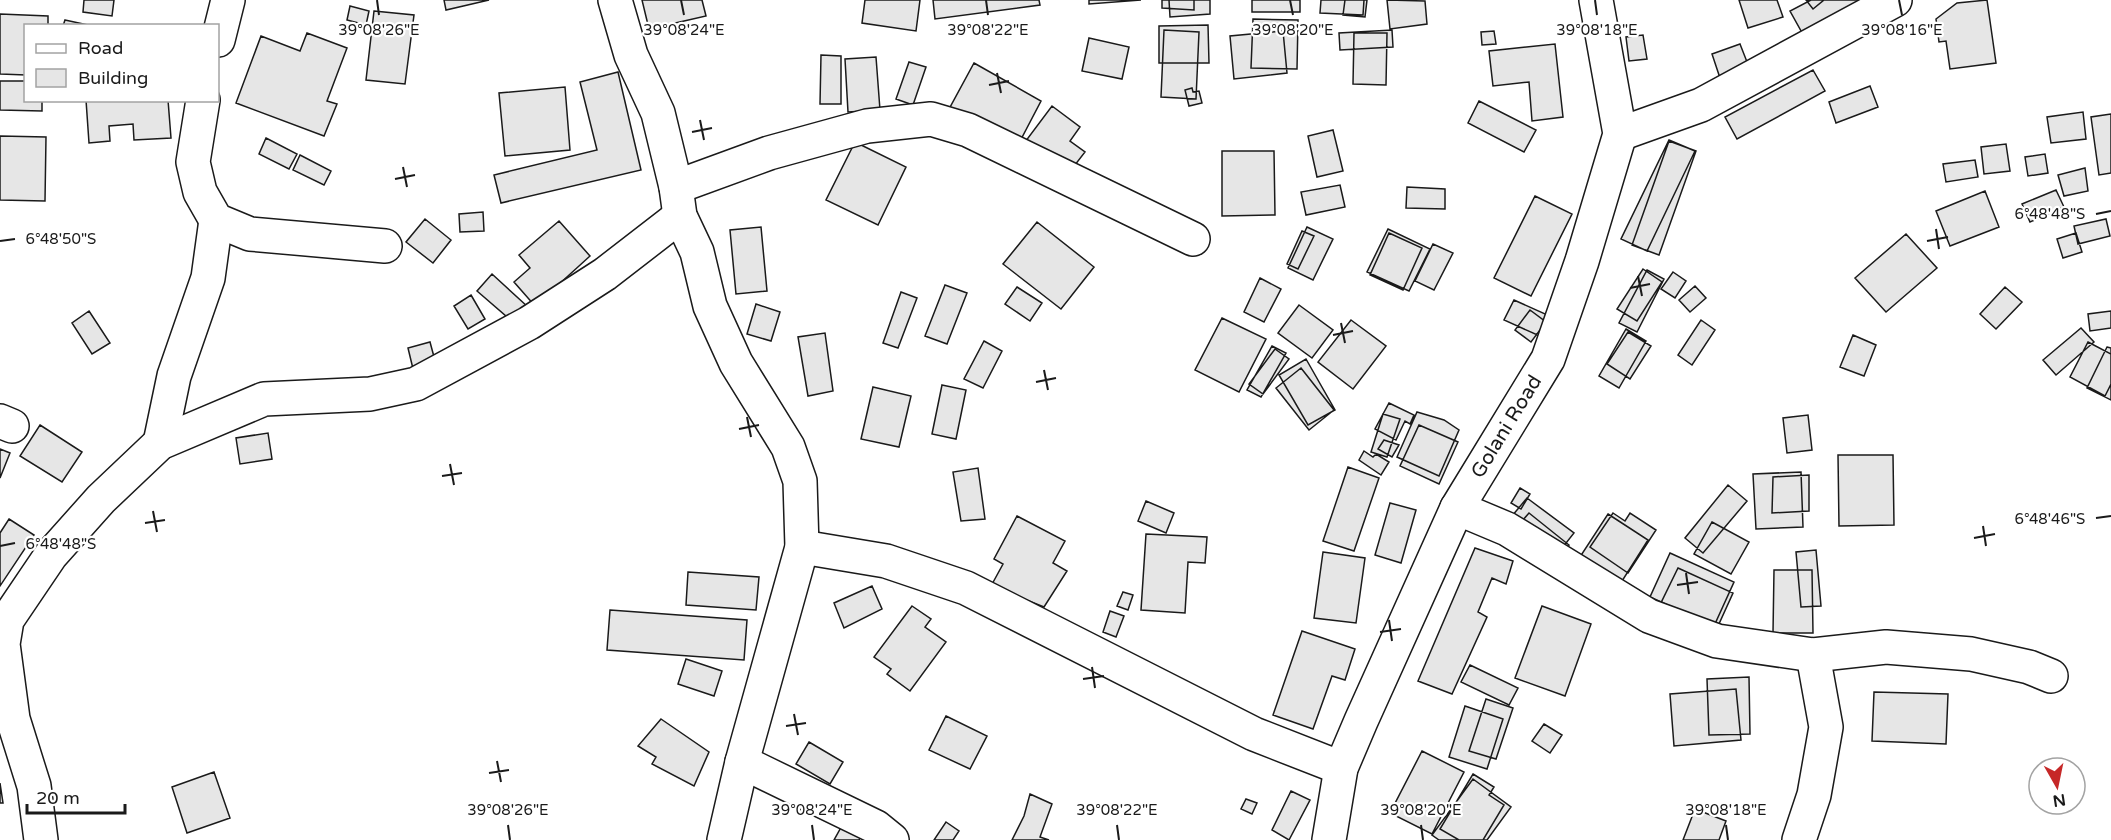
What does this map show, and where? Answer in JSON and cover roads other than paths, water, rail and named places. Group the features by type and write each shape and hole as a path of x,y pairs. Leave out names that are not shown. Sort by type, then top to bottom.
{"street":[{"path":"219,36 228,0"},
{"path":"615,0 632,55 658,113 678,202 697,252 710,306 732,353 788,447 800,481 802,547 742,762 724,840"},
{"name":"Golani Road","path":"1329,840 1341,768 1457,508 1548,359 1582,261 1620,134 1596,0"},
{"path":"1620,134 1701,105 1895,0"},
{"path":"160,443 174,376 208,278 216,220 200,192 194,162 203,102"},
{"path":"41,840 34,786 13,719 3,644 3,618 51,555 100,499 160,443 264,399 370,394 416,384 529,323 605,273 678,202 769,153 867,126 932,119 968,130 1193,239"},
{"path":"216,220 250,234 385,246"},
{"path":"1457,508 1507,529 1587,581 1649,616 1717,641 1813,655 1886,647 1971,654 2029,667 2051,676"},
{"path":"802,547 886,561 966,588 1233,724 1341,768"},
{"path":"1798,840 1814,795 1826,727 1813,655"},
{"path":"742,762 876,827 891,840"}]}
